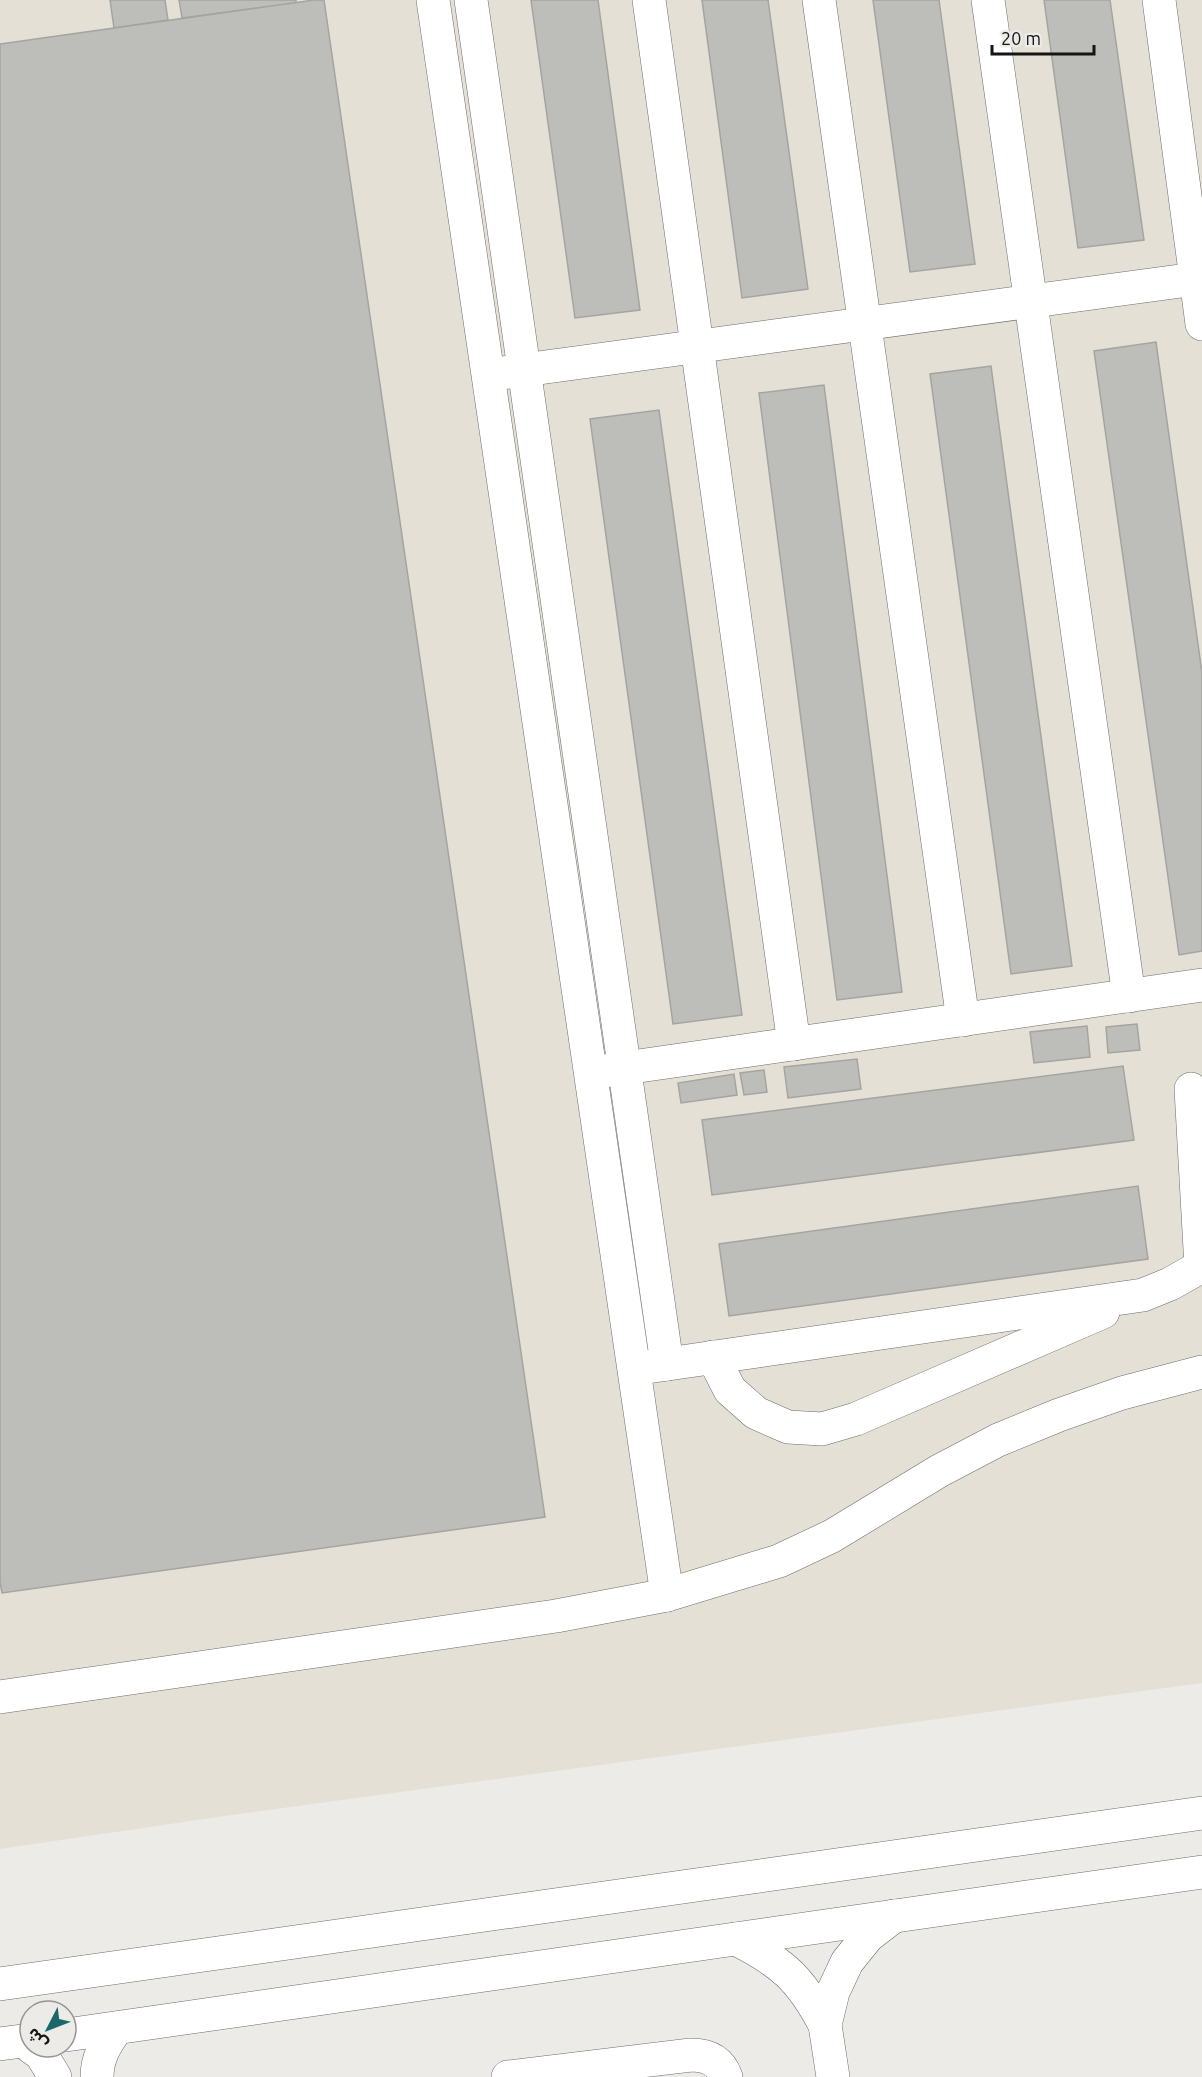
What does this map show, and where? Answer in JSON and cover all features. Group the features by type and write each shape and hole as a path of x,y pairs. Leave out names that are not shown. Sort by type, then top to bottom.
{"street":[{"path":"433,0 667,1595"},
{"path":"471,0 668,1364"},
{"path":"649,0 794,1044"},
{"path":"819,0 963,1020"},
{"path":"988,0 1129,996"},
{"path":"1159,0 1199,279 1202,324"},
{"path":"488,375 1199,279"},
{"path":"591,1073 1202,985"},
{"path":"713,1357 730,1390 756,1413 788,1427 822,1429 856,1419 1170,1284 1202,1266 1191,1089"},
{"path":"634,1368 1143,1295"},
{"path":"0,1697 556,1616 667,1595 779,1561 832,1536 939,1471 998,1440 1122,1393 1197,1376"},
{"path":"0,1984 1202,1813"},
{"path":"78,2033 1202,1872"},
{"path":"825,2025 832,1992 847,1962 868,1936 894,1916"},
{"path":"736,1939 765,1953 789,1973 810,1997 825,2025 833,2077"},
{"path":"97,2077 97,2067 104,2046 117,2028"},
{"path":"508,2077 662,2068 692,2055 708,2057 722,2067 726,2077"},
{"path":"45,2059 55,2077"}],"shaded area":[{"path":"0,0 1202,0 1202,1683 225,1816 0,1849"}],"building":[{"path":"110,0 165,0 168,20 114,28"},
{"path":"179,0 296,0 296,3 182,18"},
{"path":"324,0 545,1517 2,1593 0,1582 0,44"},
{"path":"531,0 598,0 640,310 575,318"},
{"path":"702,0 768,0 808,289 742,298"},
{"path":"873,0 939,0 975,264 910,272"},
{"path":"1044,0 1110,0 1144,240 1078,248"},
{"path":"1156,342 1202,673 1202,951 1179,955 1094,351"},
{"path":"991,366 1072,966 1011,974 930,374"},
{"path":"824,385 902,992 837,1000 759,393"},
{"path":"659,410 742,1015 673,1024 590,419"},
{"path":"1137,1024 1140,1050 1108,1053 1106,1027"},
{"path":"1087,1026 1090,1057 1034,1063 1030,1032"},
{"path":"857,1059 861,1089 788,1098 784,1067"},
{"path":"1123,1066 1134,1140 712,1195 702,1120"},
{"path":"764,1070 767,1092 744,1095 740,1073"},
{"path":"734,1074 737,1095 681,1103 678,1083"},
{"path":"1138,1186 1148,1259 729,1316 719,1244"}]}
